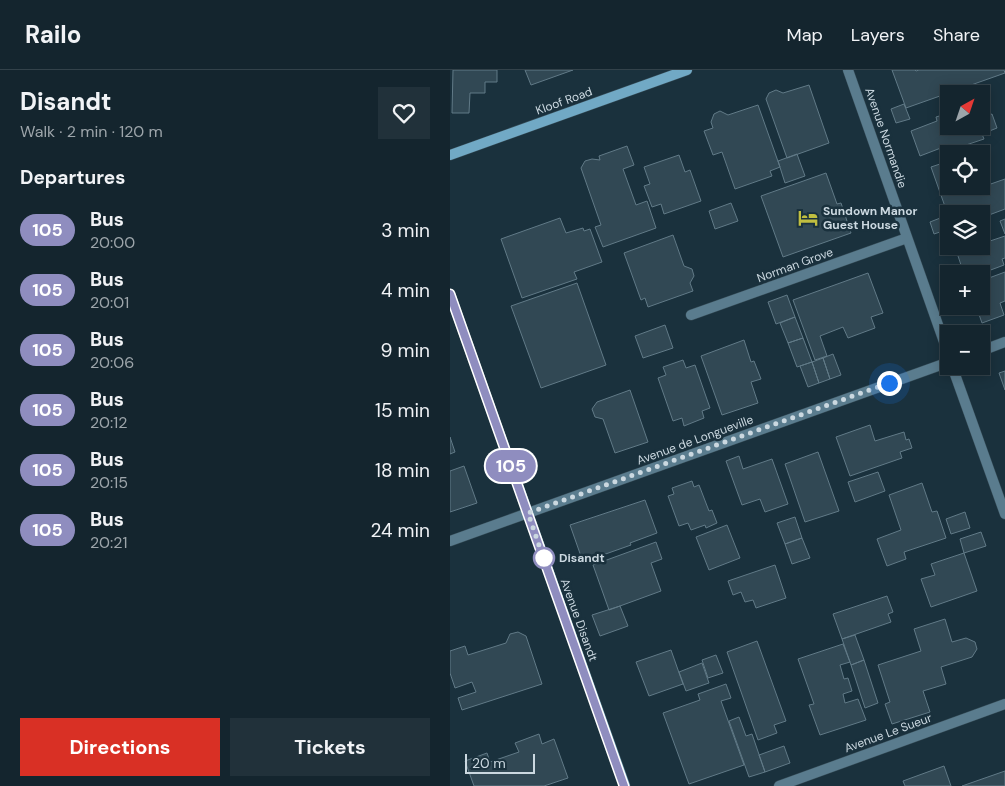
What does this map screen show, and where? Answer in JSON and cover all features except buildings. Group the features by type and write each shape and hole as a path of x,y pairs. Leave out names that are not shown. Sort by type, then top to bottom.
{"street":[{"name":"Kloof Road","path":"450,155 687,70"},
{"name":"Avenue Normandie","path":"848,70 940,331"},
{"name":"Norman Grove","path":"692,315 907,238"},
{"name":"Avenue Disandt","path":"450,294 624,786"},
{"path":"990,347 1005,342"},
{"name":"Avenue de Longueville","path":"450,541 940,365"},
{"path":"955,375 1005,514"},
{"name":"Avenue Le Sueur","path":"779,786 1005,704"}],"bus line":[{"name":"105","path":"450,294 624,786"}],"place":[{"name":"Sundown Manor Guest House","path":"808,218"},
{"name":"Disandt","path":"544,558"}],"route":[{"path":"544,558 544,560 528,513 889,383"}]}
